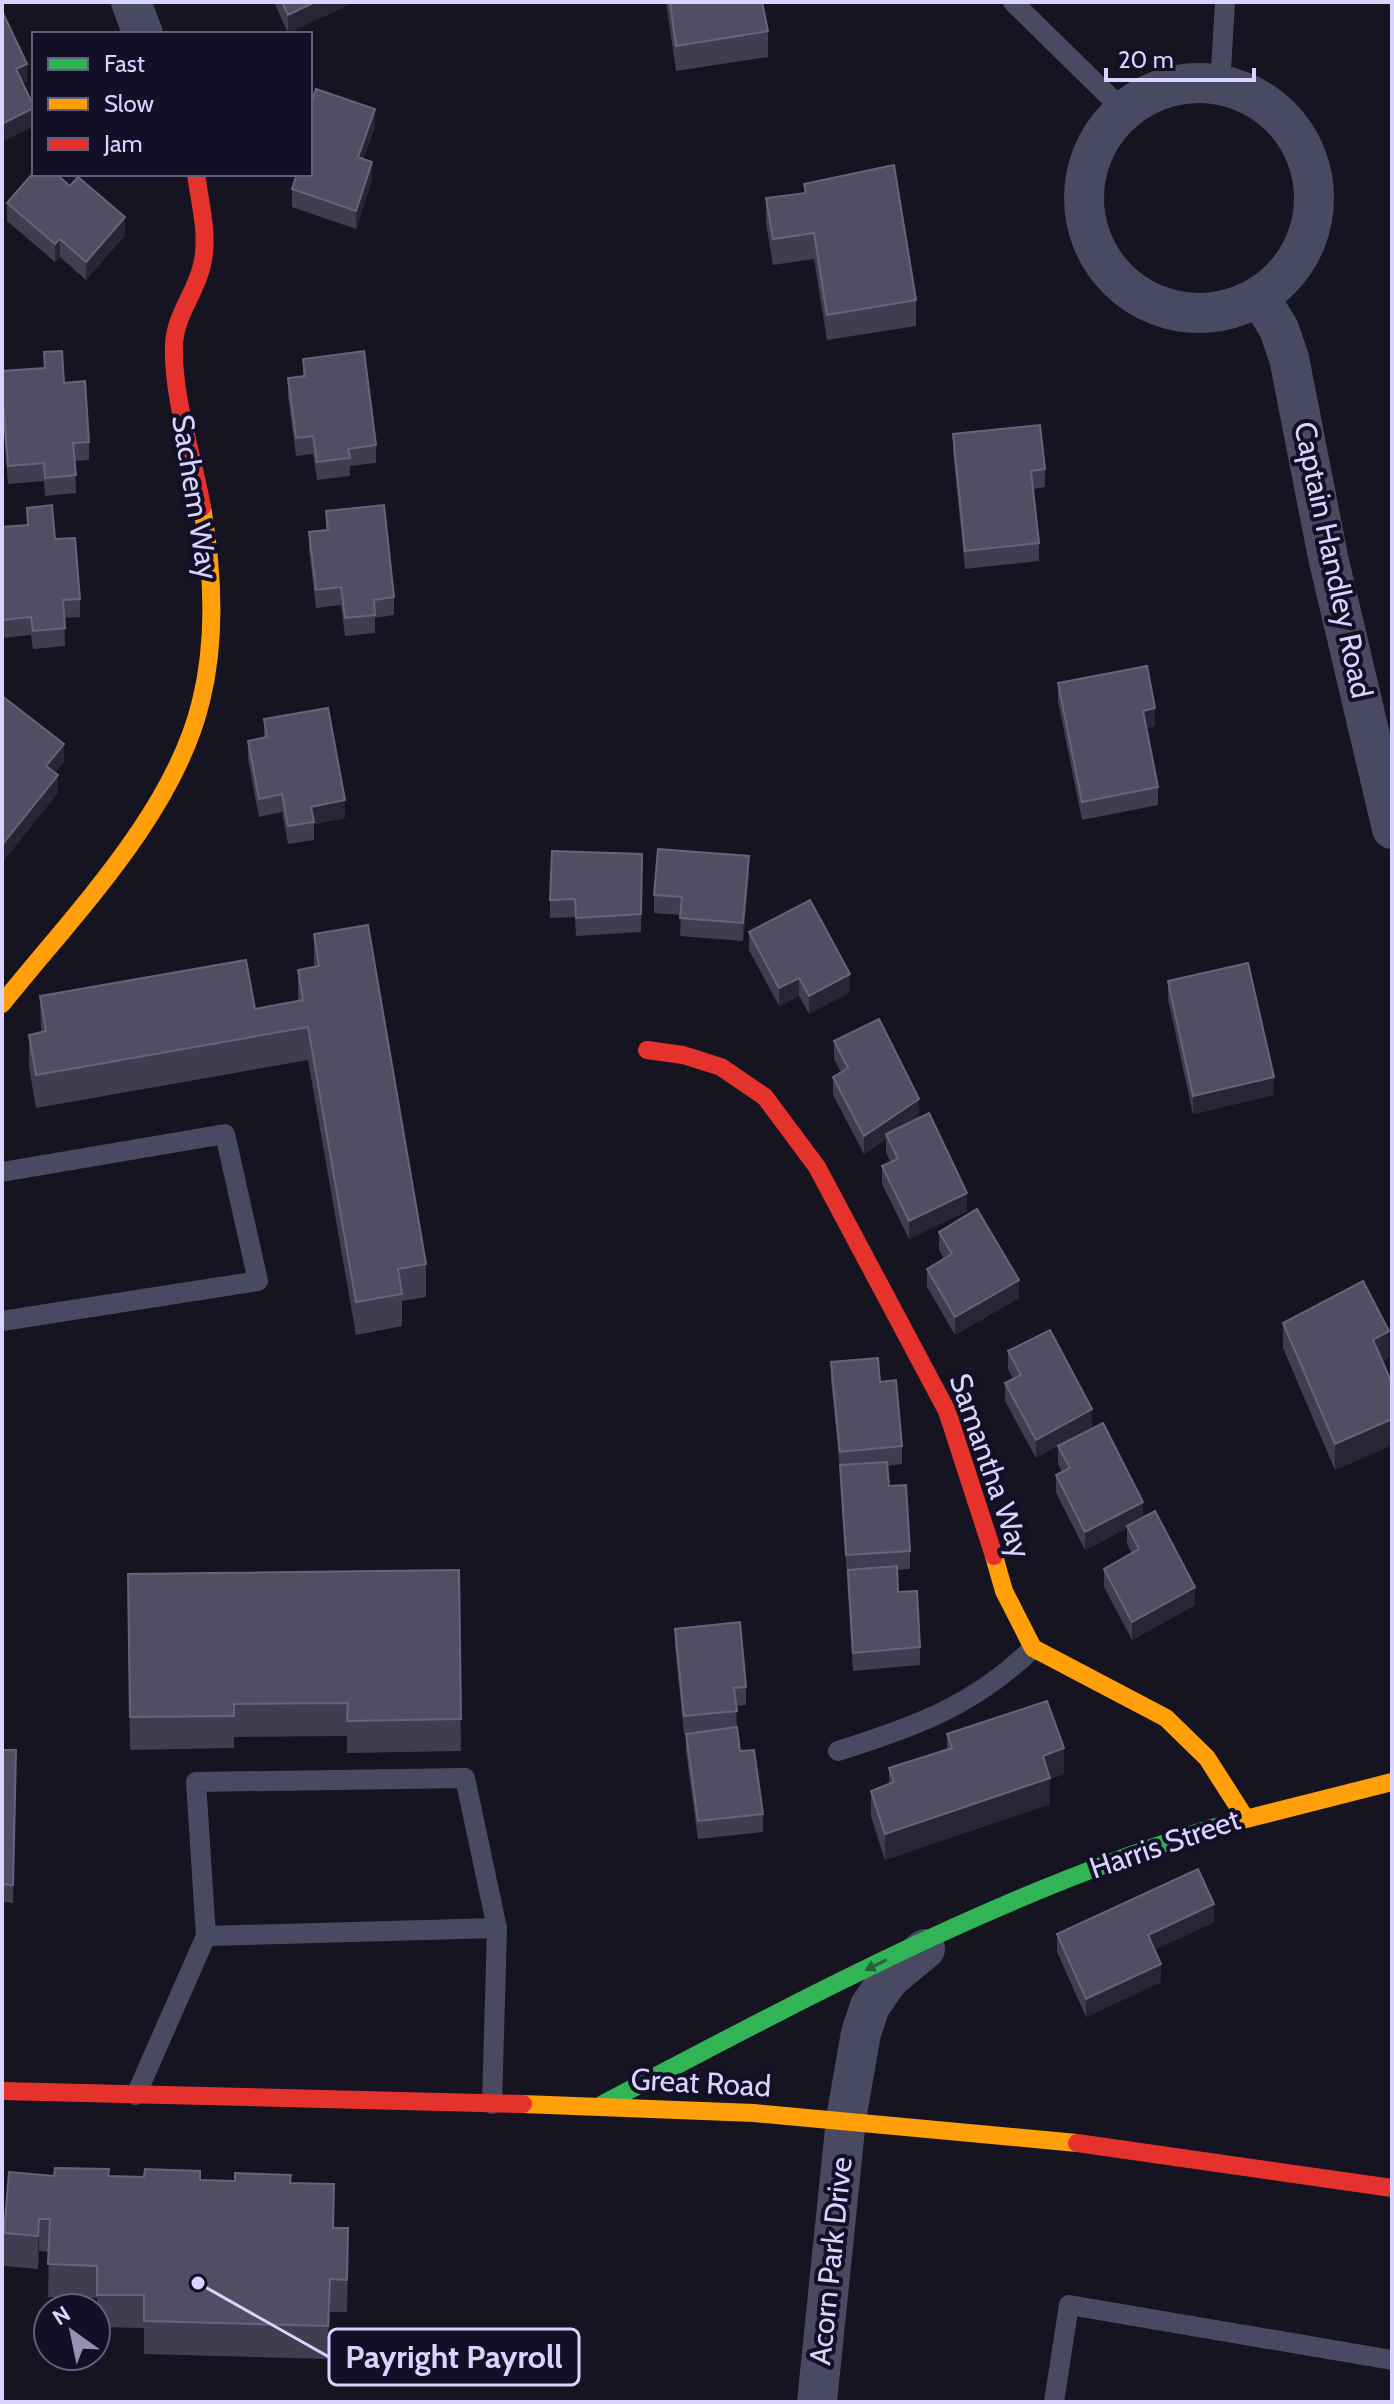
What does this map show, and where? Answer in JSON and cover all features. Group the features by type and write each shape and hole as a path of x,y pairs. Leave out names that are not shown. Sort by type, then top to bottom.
{"street":[{"path":"131,2 142,32"},
{"path":"1184,84 1220,86 1259,100 1280,116 1308,160 1314,211 1308,237 1280,280 1237,307 1190,313 1144,300 1124,287 1108,270 1095,250 1086,227 1084,180 1102,135 1124,111 1159,90 1184,84"},
{"name":"Sachem Way","path":"2,1004 142,821 173,771 196,720 208,669 210,558 174,355 180,314 202,267 206,240 196,176"},
{"name":"Captain Handley Road","path":"1259,296 1279,329 1289,358 1328,557 1392,829"},
{"name":"Samantha Way","path":"647,1050 683,1055 721,1067 765,1097 817,1167 905,1327 947,1411 977,1495 1004,1591 1033,1648"},
{"path":"1033,1648 1166,1718 1207,1758 1244,1816"},
{"name":"Harris Street","path":"597,2107 792,2004 1089,1869 1244,1816 1392,1782"},
{"name":"Harris Street","path":"846,2119 861,2033 870,2006 889,1979 947,1931"},
{"name":"Great Road","path":"2,2091 663,2107 846,2119 1121,2148 1392,2188"},
{"name":"Acorn Park Drive","path":"817,2402 846,2119"}],"lane":[{"path":"1013,2 1124,111"},
{"path":"1220,86 1225,2"},
{"path":"2,1172 225,1134 258,1281 2,1321"},
{"path":"838,1751 919,1725 968,1701 1010,1670 1033,1648"},
{"path":"136,2095 206,1936 196,1782 465,1778 497,1928 492,2104"},
{"path":"206,1936 497,1928"},
{"path":"1054,2402 1069,2305 1392,2360"}],"building":[{"path":"282,2 315,2 288,15"},
{"path":"670,2 762,2 768,31 676,46"},
{"path":"2,11 27,64 16,69 32,109 2,124"},
{"path":"316,89 375,109 358,157 372,162 356,211 292,189 296,176 312,176 312,100"},
{"path":"894,165 916,300 827,315 814,233 773,239 766,198 806,193 804,184"},
{"path":"32,174 58,176 70,186 78,177 125,217 86,262 60,239 55,244 7,203"},
{"path":"62,351 64,383 85,381 89,442 73,443 76,475 45,478 44,463 8,466 2,371 45,368 44,352"},
{"path":"364,351 376,445 348,449 350,458 317,462 313,436 296,438 288,378 305,376 303,359"},
{"path":"1040,425 1045,469 1031,471 1039,543 965,551 953,434"},
{"path":"52,505 55,539 75,538 80,599 63,600 65,628 33,631 31,617 2,620 2,527 28,525 27,508"},
{"path":"384,505 394,597 374,600 375,615 345,618 341,587 316,590 309,532 328,530 326,511"},
{"path":"1147,666 1155,708 1143,711 1158,787 1082,802 1058,683"},
{"path":"2,696 64,744 46,766 58,775 2,845"},
{"path":"328,708 345,800 311,807 314,822 288,826 282,794 259,799 248,741 267,737 264,719"},
{"path":"658,849 749,856 743,923 680,918 682,897 654,895"},
{"path":"552,851 642,854 641,914 576,918 575,899 550,900"},
{"path":"810,900 850,974 809,996 799,978 779,988 749,932"},
{"path":"368,925 426,1264 398,1269 402,1294 356,1302 308,1027 36,1075 29,1035 46,1031 40,996 246,960 255,1009 303,1000 298,970 319,966 314,934"},
{"path":"1248,963 1274,1077 1193,1096 1168,981"},
{"path":"879,1019 919,1099 864,1136 833,1077 848,1068 834,1041"},
{"path":"929,1113 967,1193 909,1221 882,1166 898,1159 886,1134"},
{"path":"977,1209 1019,1280 955,1317 927,1269 952,1254 939,1232"},
{"path":"1363,1281 1389,1331 1373,1340 1392,1383 1392,1419 1335,1444 1283,1323"},
{"path":"1050,1330 1092,1409 1036,1440 1005,1383 1021,1375 1008,1351"},
{"path":"878,1358 880,1382 896,1380 902,1446 840,1452 831,1362"},
{"path":"1103,1423 1143,1502 1085,1532 1056,1475 1070,1468 1058,1446"},
{"path":"887,1462 889,1486 906,1485 910,1551 846,1555 840,1465"},
{"path":"1155,1511 1195,1587 1132,1622 1104,1569 1139,1549 1127,1526"},
{"path":"897,1566 898,1592 917,1591 920,1647 853,1653 848,1570"},
{"path":"459,1570 461,1719 347,1721 348,1703 234,1704 234,1716 130,1717 128,1574"},
{"path":"740,1622 746,1687 734,1688 737,1711 684,1716 675,1629"},
{"path":"1047,1701 1064,1748 1043,1756 1050,1778 885,1834 871,1791 894,1782 889,1768 952,1748 947,1734"},
{"path":"737,1727 740,1751 754,1750 763,1814 698,1821 686,1734"},
{"path":"2,1750 16,1750 13,1885 2,1884"},
{"path":"1198,1869 1214,1904 1148,1935 1161,1964 1086,1999 1057,1934"},
{"path":"55,2168 109,2169 108,2176 144,2177 145,2169 200,2171 200,2180 235,2181 235,2173 291,2175 290,2183 334,2184 333,2228 348,2228 347,2280 330,2279 328,2326 144,2321 144,2295 97,2292 97,2266 48,2264 50,2219 39,2219 38,2236 4,2233 9,2172 54,2176"}],"traffic: fast":[{"path":"603,2104 753,2025 983,1914 1141,1851 1222,1825"}],"traffic: slow":[{"path":"2,1004 118,862 168,784 188,743 206,677 211,628 211,580 202,507"},
{"path":"994,1556 1004,1591 1033,1648 1166,1718 1207,1758 1244,1816"},
{"path":"1222,1825 1392,1782"},
{"path":"523,2104 754,2113 1077,2143"}],"traffic: jam":[{"path":"196,176 204,254 199,275 175,334 174,364 202,507"},
{"path":"647,1050 683,1055 721,1067 765,1097 817,1167 947,1411 994,1556"},
{"path":"2,2091 523,2104"},
{"path":"1077,2143 1392,2188"}],"place":[{"name":"Payright Payroll","path":"198,2283"}]}
